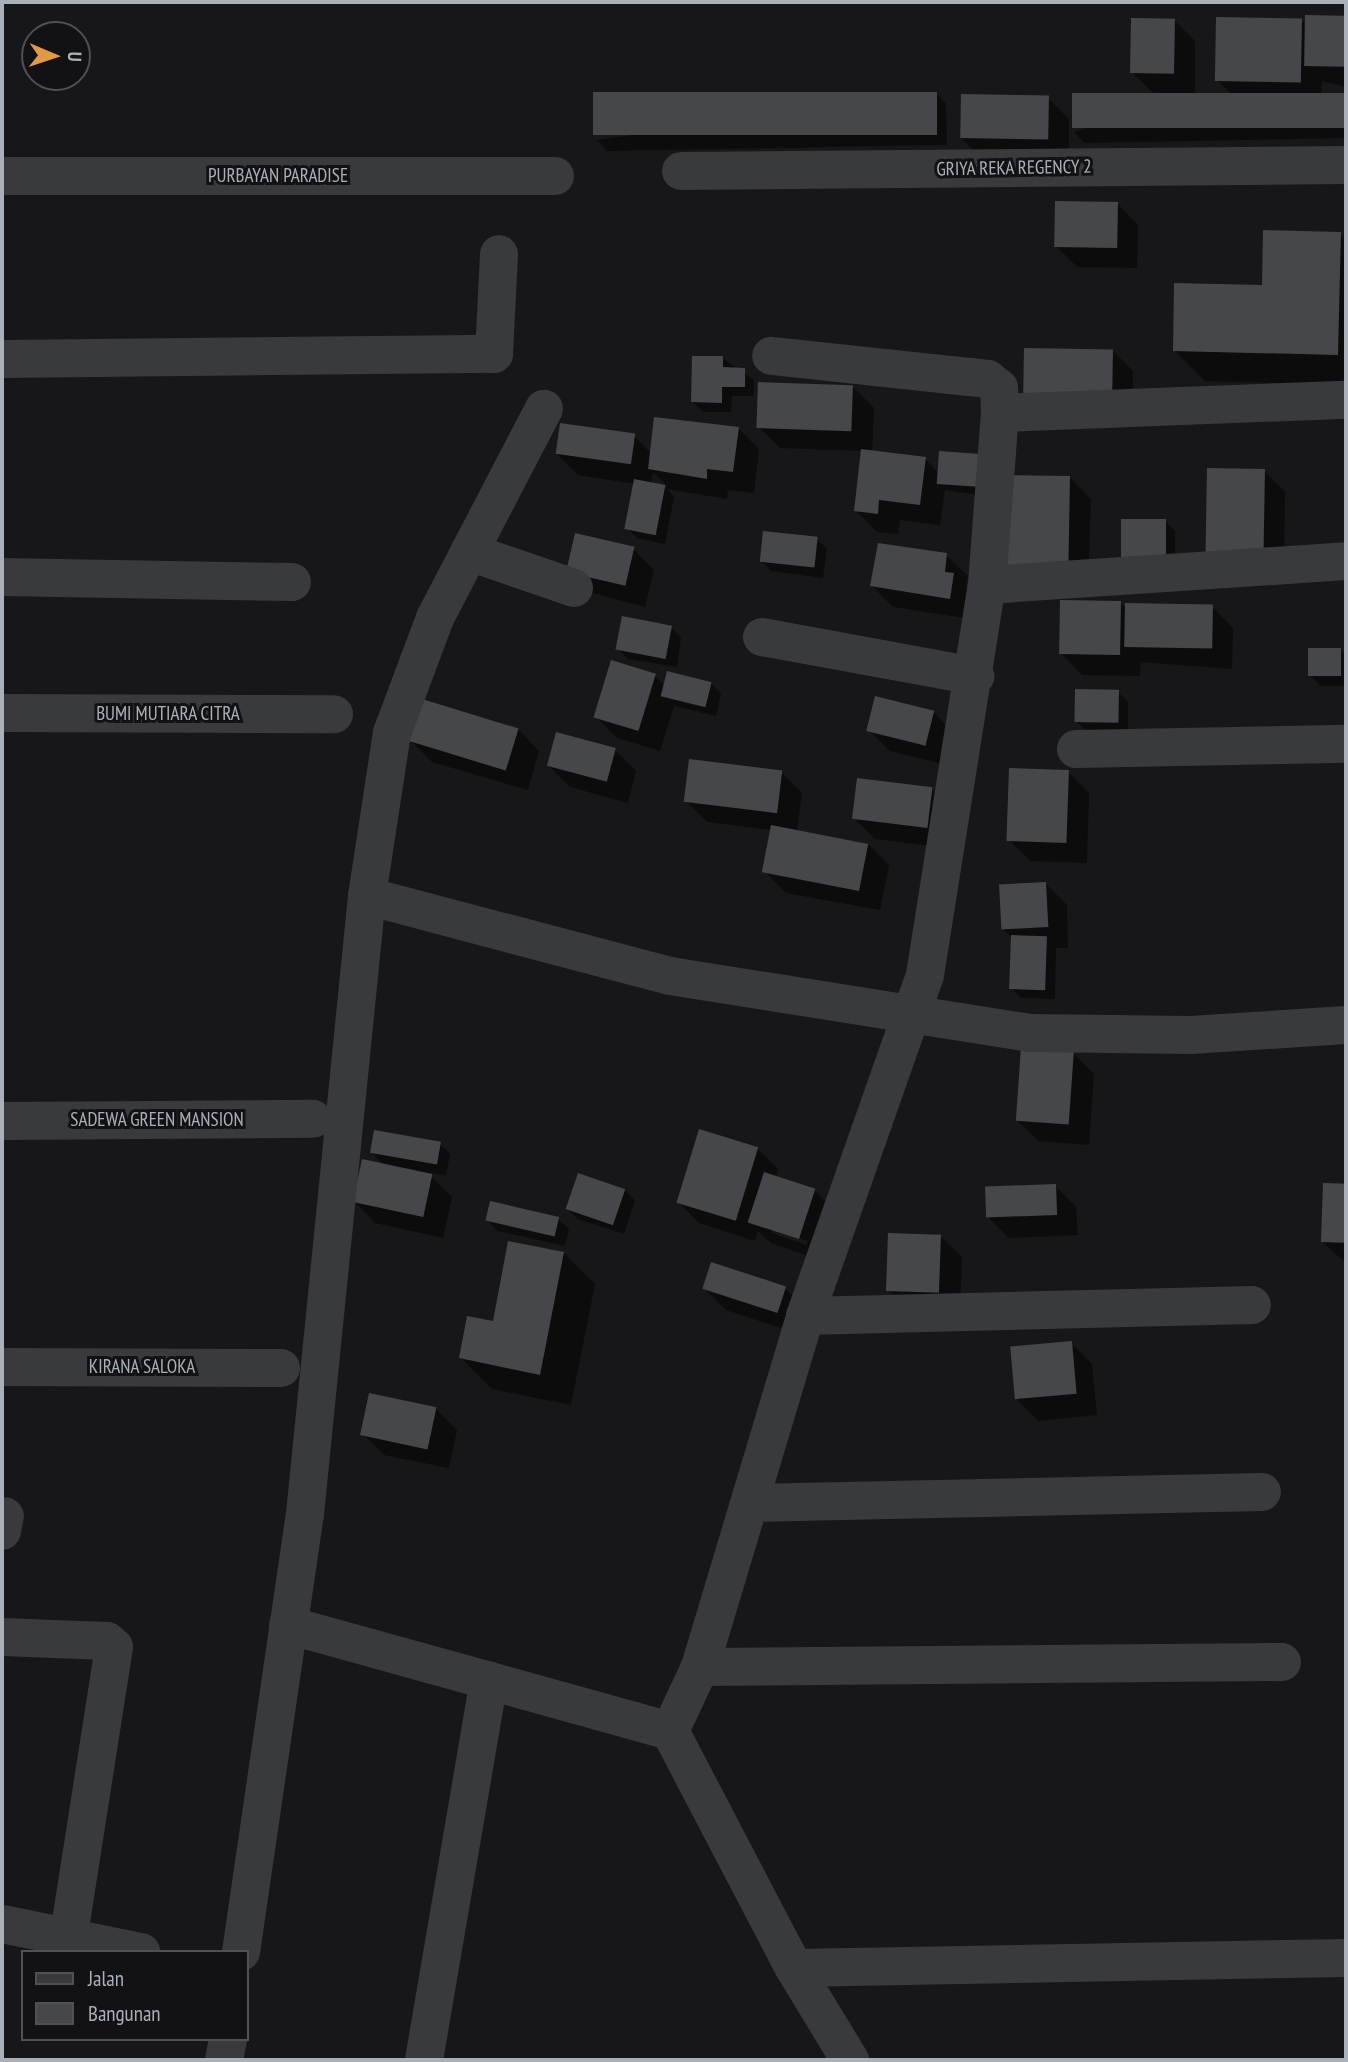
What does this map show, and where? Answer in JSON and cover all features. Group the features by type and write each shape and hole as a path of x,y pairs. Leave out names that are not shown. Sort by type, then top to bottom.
{"street":[{"name":"GRIYA REKA REGENCY 2","path":"681,171 1346,165"},
{"name":"PURBAYAN PARADISE","path":"2,176 555,176"},
{"path":"2,359 494,354 499,254"},
{"path":"670,1731 700,1667 752,1503 805,1316 913,1015 946,862 975,676 987,585 1000,413 999,388 988,379 771,356"},
{"path":"1000,413 1346,400"},
{"path":"241,1950 305,1514 367,896 403,696 469,552 544,409"},
{"path":"469,552 574,589"},
{"path":"987,585 1346,561"},
{"path":"2,577 292,582"},
{"path":"762,638 975,676"},
{"name":"BUMI MUTIARA CITRA","path":"2,713 334,714"},
{"path":"1076,749 1346,744"},
{"path":"367,896 670,976 1031,1034 1191,1035 1346,1025"},
{"name":"SADEWA GREEN MANSION","path":"2,1121 313,1119"},
{"path":"805,1316 1252,1305"},
{"name":"KIRANA SALOKA","path":"2,1367 281,1368"},
{"path":"752,1503 1262,1492"},
{"path":"288,1625 670,1731 794,1968 850,2060"},
{"path":"2,1637 107,1641 114,1647 69,1935"},
{"path":"700,1667 1282,1662"},
{"path":"424,2060 489,1681"},
{"path":"2,1924 69,1935 133,1950"},
{"path":"794,1968 1346,1958"},
{"path":"224,2060 228,2041"}],"building":[{"path":"1305,15 1346,16 1345,67 1304,66"},
{"path":"1216,17 1302,19 1301,82 1215,81"},
{"path":"1131,18 1175,19 1174,74 1130,73"},
{"path":"593,92 937,92 937,135 593,135"},
{"path":"1072,93 1346,93 1346,128 1072,128"},
{"path":"961,94 1049,96 1048,140 960,138"},
{"path":"1055,201 1118,202 1117,248 1054,247"},
{"path":"1263,230 1341,232 1338,355 1173,351 1174,283 1262,285"},
{"path":"1024,348 1113,350 1112,403 1023,401"},
{"path":"692,356 723,356 723,367 745,368 745,387 722,387 722,403 691,402"},
{"path":"758,382 853,385 851,431 756,428"},
{"path":"654,417 739,427 733,472 707,469 707,479 648,469"},
{"path":"560,423 635,434 631,464 556,454"},
{"path":"861,449 926,457 920,505 879,500 878,514 854,511"},
{"path":"939,451 984,454 982,487 937,484"},
{"path":"1207,468 1265,469 1264,554 1206,553"},
{"path":"1006,475 1070,476 1068,567 1004,566"},
{"path":"634,479 665,485 656,535 624,529"},
{"path":"1121,519 1166,519 1166,561 1121,561"},
{"path":"763,531 818,537 814,568 760,562"},
{"path":"575,533 634,547 625,586 566,572"},
{"path":"878,543 947,553 945,572 954,573 950,599 870,586"},
{"path":"1060,600 1121,601 1120,655 1059,654"},
{"path":"1125,603 1213,605 1212,649 1124,647"},
{"path":"622,616 672,626 666,659 616,649"},
{"path":"1308,648 1341,648 1341,676 1308,676"},
{"path":"611,660 656,674 638,731 593,717"},
{"path":"667,671 712,682 705,707 661,696"},
{"path":"1075,689 1119,690 1118,723 1074,722"},
{"path":"875,696 934,711 925,746 866,731"},
{"path":"422,699 519,729 506,771 409,741"},
{"path":"556,732 616,748 607,782 547,766"},
{"path":"689,759 782,770 777,813 684,802"},
{"path":"1009,768 1069,770 1066,843 1006,841"},
{"path":"857,778 932,787 927,828 852,819"},
{"path":"771,825 868,844 859,891 762,872"},
{"path":"1046,882 1048,927 1001,929 999,884"},
{"path":"1011,935 1047,936 1045,990 1009,989"},
{"path":"1021,1047 1074,1051 1069,1125 1016,1121"},
{"path":"699,1129 758,1147 736,1221 676,1203"},
{"path":"374,1130 441,1142 437,1164 370,1153"},
{"path":"362,1159 432,1174 423,1217 353,1202"},
{"path":"764,1172 815,1189 799,1239 748,1222"},
{"path":"578,1173 625,1189 613,1225 566,1209"},
{"path":"1323,1183 1346,1184 1344,1243 1321,1242"},
{"path":"1056,1184 1057,1215 986,1217 985,1186"},
{"path":"490,1201 559,1217 555,1236 486,1220"},
{"path":"888,1233 941,1235 939,1293 886,1291"},
{"path":"508,1241 564,1252 540,1375 459,1358 467,1316 493,1321"},
{"path":"711,1262 786,1286 777,1313 702,1289"},
{"path":"1072,1341 1077,1394 1015,1399 1010,1346"},
{"path":"369,1393 436,1407 428,1449 360,1435"}]}
